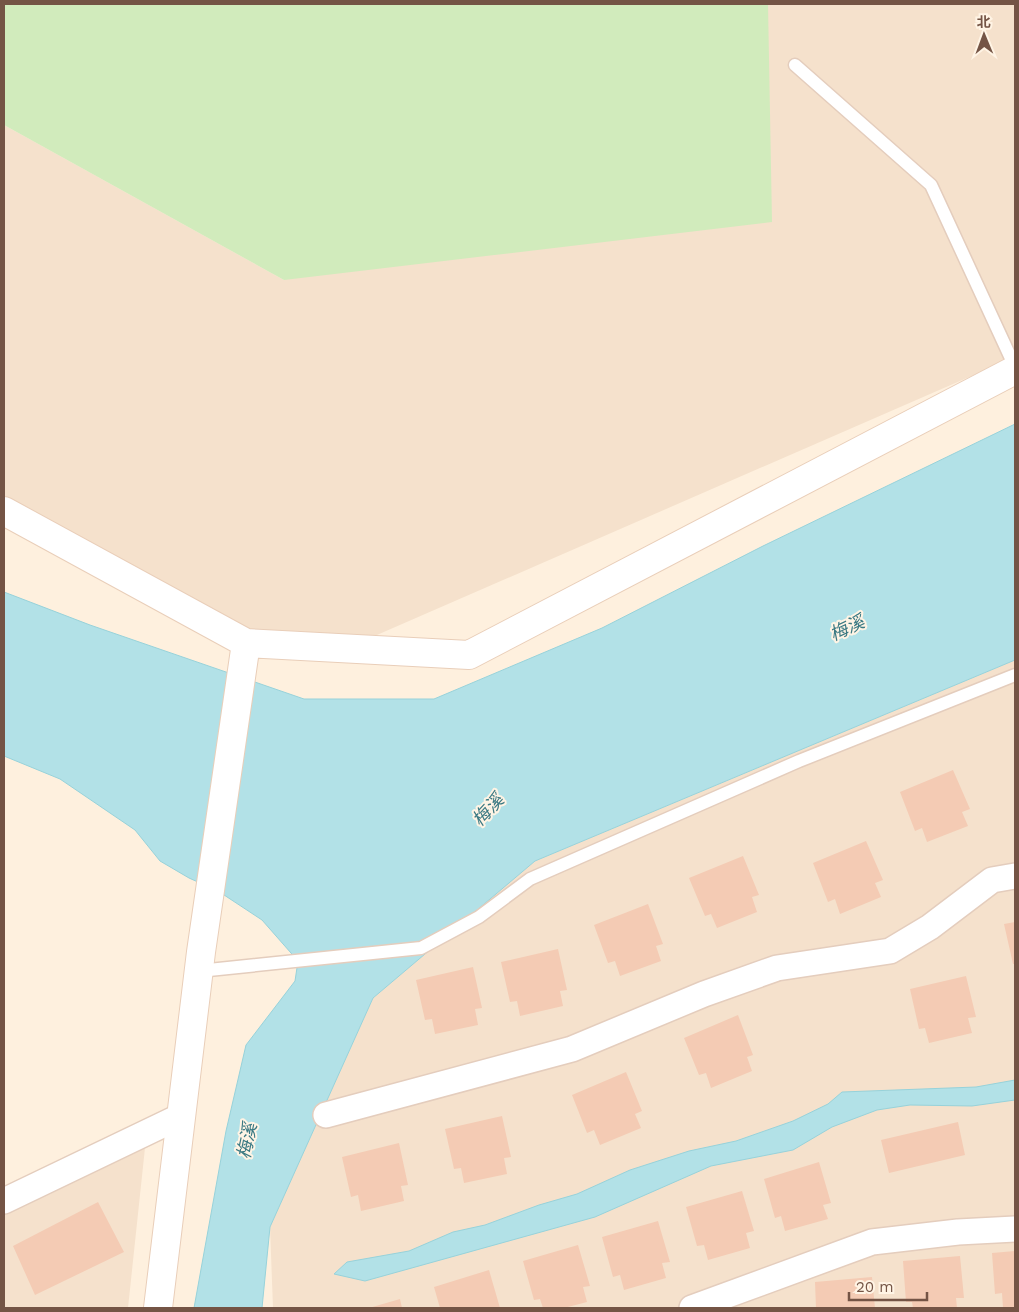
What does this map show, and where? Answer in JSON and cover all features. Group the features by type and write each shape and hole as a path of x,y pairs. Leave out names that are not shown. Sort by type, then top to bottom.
{"main road":[{"path":"4,511 246,643 469,655 1015,368"},
{"path":"158,1308 200,961 246,643"}],"street":[{"path":"326,1115 572,1049 704,994 778,968 890,951 930,927 992,880 1015,876"},
{"path":"4,1201 181,1116"},
{"path":"692,1308 872,1242 958,1232 1015,1229"}],"lane":[{"path":"795,65 931,185 1015,368"},
{"path":"200,961 257,964 421,948 479,917 530,879 799,761 1015,675"}],"shaded area":[{"path":"765,4 1015,4 1015,357 331,655 141,593 4,510 4,125 284,280"},
{"path":"1015,660 1015,1308 273,1308 270,1227 373,998 535,861"},
{"path":"147,1129 128,1308 4,1308 4,1192"}],"green space":[{"path":"4,4 768,4 772,222 284,280 4,125"}],"water":[{"name":"梅溪","path":"1015,424 1015,660 535,861 373,998 270,1227 262,1308 194,1308 226,1131 246,1045 295,981 298,961 262,920 218,891 189,878 160,861 135,830 60,779 4,756 4,592 90,625 304,699 434,699 602,628 763,546"},
{"path":"1015,1080 1015,1100 972,1106 910,1105 877,1110 832,1127 793,1150 711,1166 595,1217 365,1281 334,1274 347,1262 409,1251 453,1232 485,1225 539,1205 577,1194 630,1170 689,1151 736,1141 793,1121 828,1104 842,1092 976,1087"}],"building":[{"path":"953,770 970,809 962,812 968,826 927,842 922,828 915,831 900,792"},
{"path":"866,841 883,880 875,883 881,897 840,914 835,899 828,902 813,863"},
{"path":"743,856 759,895 752,897 757,912 717,928 711,914 705,916 689,878"},
{"path":"648,904 663,944 656,946 661,961 620,976 615,961 608,963 594,925"},
{"path":"1015,922 1015,964 1013,964 1004,924"},
{"path":"558,949 567,990 560,991 563,1006 520,1016 517,1001 510,1002 501,962"},
{"path":"473,967 482,1008 475,1009 478,1025 435,1034 432,1019 425,1020 416,980"},
{"path":"966,976 976,1017 968,1018 972,1033 929,1043 925,1028 919,1029 910,989"},
{"path":"738,1015 753,1055 747,1057 752,1071 711,1088 706,1073 699,1075 684,1038"},
{"path":"626,1072 642,1111 635,1114 641,1128 600,1145 594,1130 587,1133 572,1095"},
{"path":"502,1116 511,1157 504,1158 507,1174 464,1183 461,1168 454,1169 445,1129"},
{"path":"958,1122 965,1155 889,1173 881,1140"},
{"path":"399,1143 408,1185 401,1186 404,1201 361,1211 358,1195 351,1197 342,1157"},
{"path":"819,1162 831,1203 823,1205 828,1219 785,1231 781,1216 775,1218 764,1179"},
{"path":"742,1191 754,1231 746,1233 750,1248 708,1260 704,1245 697,1246 686,1207"},
{"path":"98,1202 124,1252 35,1295 13,1246"},
{"path":"658,1221 670,1262 662,1263 666,1278 624,1290 620,1275 613,1277 602,1237"},
{"path":"578,1245 590,1286 583,1287 587,1302 564,1308 543,1308 540,1299 534,1300 523,1261"},
{"path":"1015,1251 1015,1308 1003,1308 1002,1293 995,1294 992,1253"},
{"path":"960,1256 964,1298 956,1298 957,1308 913,1308 912,1302 906,1302 903,1261"},
{"path":"489,1270 500,1308 440,1308 434,1287"},
{"path":"872,1277 875,1308 816,1308 815,1282"},
{"path":"400,1299 402,1308 369,1308"}]}
